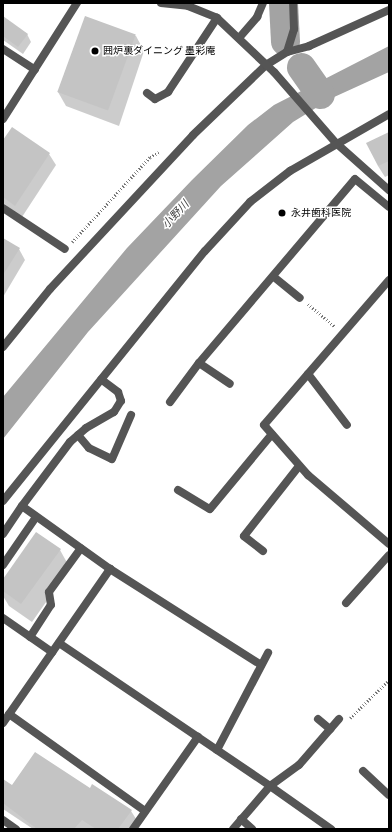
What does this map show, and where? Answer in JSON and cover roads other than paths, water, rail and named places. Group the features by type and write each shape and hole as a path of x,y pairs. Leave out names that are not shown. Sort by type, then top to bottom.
{"street":[{"path":"3,119 36,70 77,3"},
{"path":"161,3 188,6 217,18 240,38 274,72 327,134 389,190"},
{"path":"240,38 258,17 263,3"},
{"path":"287,52 294,29 293,3"},
{"path":"3,347 50,289 193,135 266,65 287,52 309,46 389,10"},
{"path":"146,93 155,99 168,92 217,18"},
{"path":"3,49 36,70"},
{"path":"3,501 205,251 250,202 290,171 336,143 389,114"},
{"path":"170,402 199,363 274,277 355,179 389,207"},
{"path":"3,208 65,249"},
{"path":"274,277 300,298"},
{"path":"389,280 264,425 299,466 389,544"},
{"path":"199,363 230,384"},
{"path":"308,374 347,425"},
{"path":"3,534 22,506 78,435 114,412 121,401 118,392 102,379"},
{"path":"78,435 89,448 112,460 131,415"},
{"path":"178,490 210,509 272,434"},
{"path":"263,551 244,536 299,466"},
{"path":"22,506 110,569 261,665"},
{"path":"3,566 36,517"},
{"path":"30,637 51,605 49,592 81,548"},
{"path":"346,603 389,555"},
{"path":"3,723 110,569"},
{"path":"3,618 52,652"},
{"path":"58,643 331,829"},
{"path":"217,750 268,653"},
{"path":"9,714 145,811"},
{"path":"318,719 330,729"},
{"path":"232,829 270,786 299,765 339,719"},
{"path":"133,829 198,737"},
{"path":"363,771 389,795"},
{"path":"241,819 252,829"},
{"path":"3,820 16,829"}],"water":[{"name":"小野川","path":"389,46 389,72 332,98 293,122 221,186 88,332 3,439 3,397 127,248 192,180 248,125 274,105"}],"waterway":[{"path":"283,3 285,41"},
{"path":"301,67 320,94"}],"place":[{"name":"囲炉裏ダイニング 墨彩庵","path":"95,51"},
{"name":"永井歯科医院","path":"282,213"}]}
